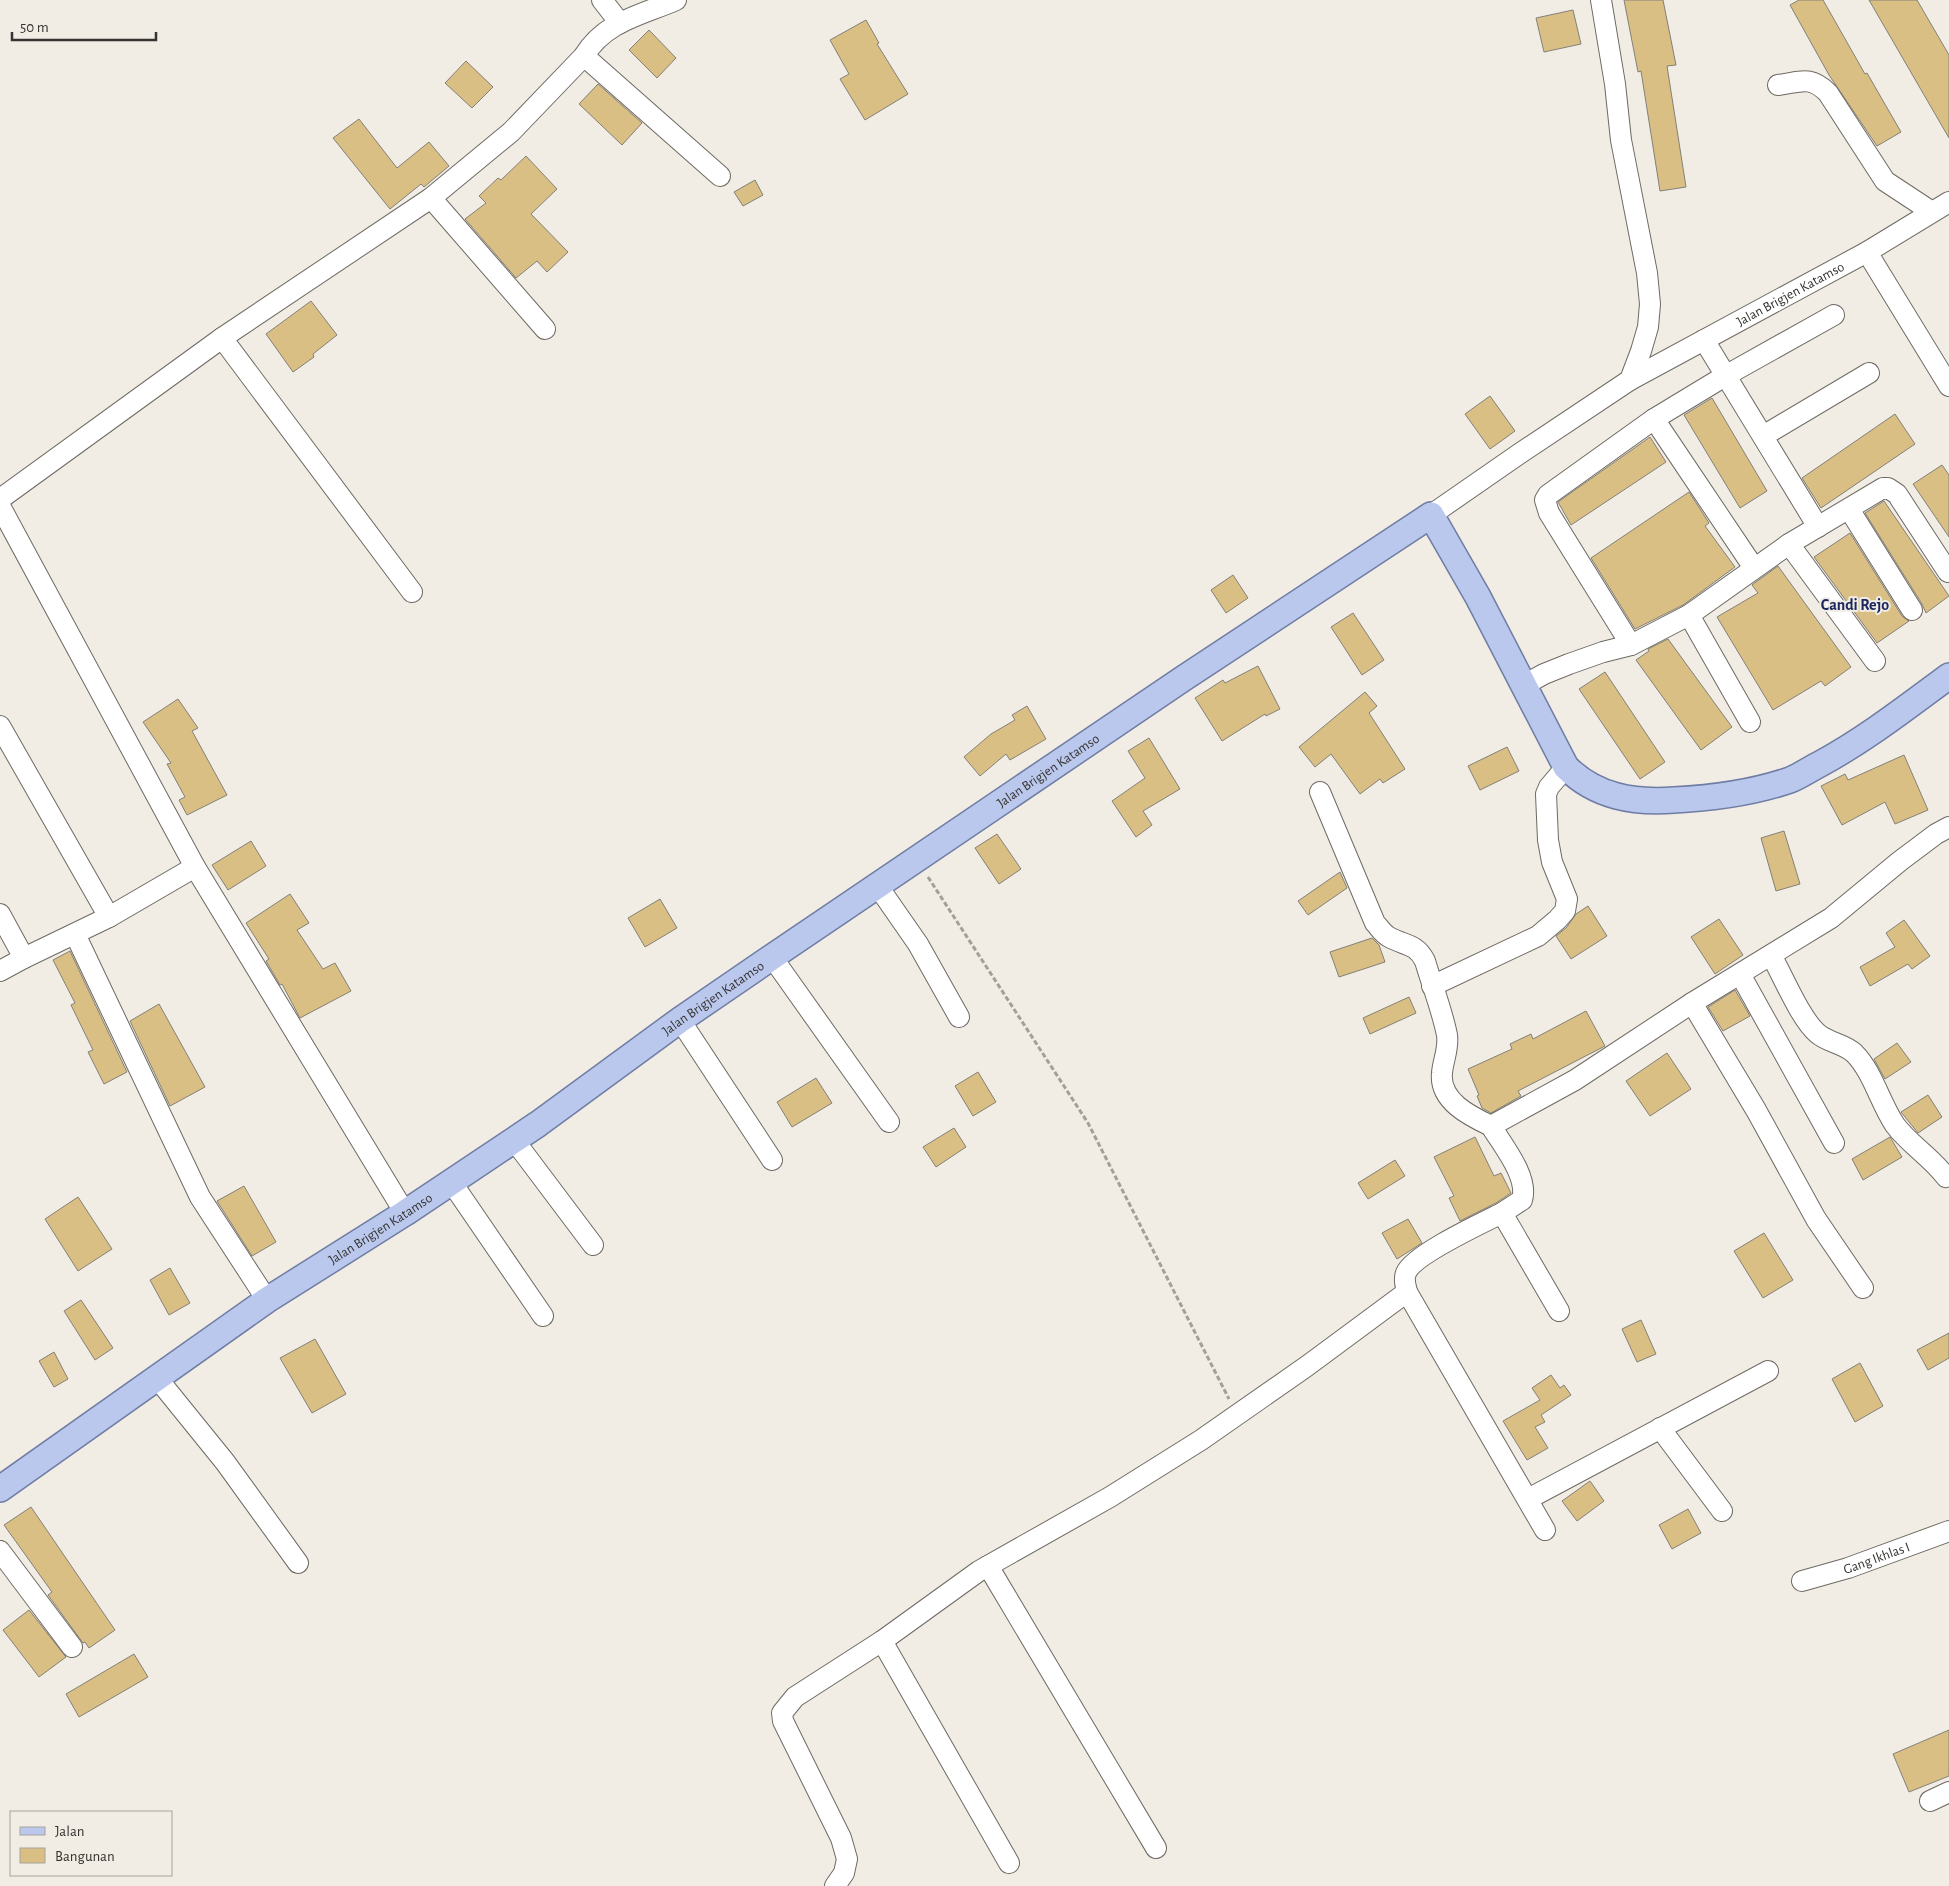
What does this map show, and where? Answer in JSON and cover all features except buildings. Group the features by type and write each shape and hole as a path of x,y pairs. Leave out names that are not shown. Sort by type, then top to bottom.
{"main road":[{"path":"1431,515 1478,597 1566,767 1576,776 1594,787 1620,797 1637,801 1708,799 1750,792 1792,779 1854,744 1949,676"},
{"name":"Jalan Brigjen Katamso","path":"0,1489 267,1300 452,1183 680,1020 877,885 1192,672 1431,515"}],"street":[{"path":"602,0 620,23"},
{"path":"0,500 222,338 431,198 511,132 584,56 602,33 620,23 676,0"},
{"path":"1601,0 1616,84 1621,140 1647,273 1650,304 1648,327 1630,380"},
{"path":"584,56 720,176"},
{"path":"1778,86 1812,81 1819,84 1828,93 1885,181 1941,207"},
{"path":"431,198 545,329"},
{"name":"Jalan Brigjen Katamso","path":"1431,515 1630,380 1867,252 1941,207"},
{"path":"1867,252 1949,386"},
{"path":"1631,645 1549,513 1545,500 1550,493 1654,419 1725,376 1834,315"},
{"path":"222,338 412,592"},
{"path":"1704,340 1818,527"},
{"path":"1763,436 1869,373"},
{"path":"1654,419 1754,568"},
{"path":"1524,685 1544,674 1570,664 1603,652 1631,645 1689,615 1789,544 1849,509 1877,490 1888,488 1893,490 1948,572"},
{"path":"0,506 195,867 405,1213"},
{"path":"1849,509 1912,610"},
{"path":"1789,544 1875,662"},
{"path":"1689,615 1750,722"},
{"path":"0,726 109,918"},
{"path":"1432,986 1538,936 1557,920 1565,910 1567,899 1552,862 1548,840 1546,794 1549,787 1566,767"},
{"path":"1320,792 1375,922 1387,936 1413,946 1420,951 1447,1036 1442,1085 1448,1096 1457,1106 1469,1115 1491,1126 1518,1172 1524,1191 1522,1200 1430,1252 1410,1266 1404,1280 1407,1292 1545,1530"},
{"path":"1491,1126 1575,1080 1692,1003 1831,918 1900,861 1936,834 1949,827"},
{"path":"0,971 109,918 195,867"},
{"path":"877,885 918,944 959,1017"},
{"path":"0,914 24,958"},
{"path":"75,934 200,1197 267,1300"},
{"path":"1772,954 1802,1012 1816,1032 1825,1040 1845,1047 1853,1053 1862,1064 1896,1126 1936,1163 1948,1180"},
{"path":"772,957 889,1122"},
{"path":"1740,974 1834,1142"},
{"path":"1692,1003 1756,1110 1816,1219 1863,1288"},
{"path":"680,1020 772,1160"},
{"path":"514,1140 593,1245"},
{"path":"452,1183 543,1316"},
{"path":"1502,1213 1559,1311"},
{"path":"835,1886 844,1873 847,1859 841,1838 788,1732 782,1713 795,1697 882,1641 945,1594 988,1566 1110,1496 1201,1440 1307,1366 1407,1292"},
{"path":"1528,1499 1768,1371"},
{"path":"157,1378 225,1462 298,1563"},
{"path":"1660,1428 1722,1511"},
{"name":"Gang Ikhlas I","path":"1802,1580 1848,1568 1949,1531"},
{"path":"0,1551 72,1647"},
{"path":"988,1566 1156,1848"},
{"path":"882,1641 1009,1862"},
{"path":"1930,1801 1949,1792"}],"path":[{"path":"916,859 1088,1123 1237,1415"}],"district":[{"name":"Candi Rejo","path":"1855,604"}]}
